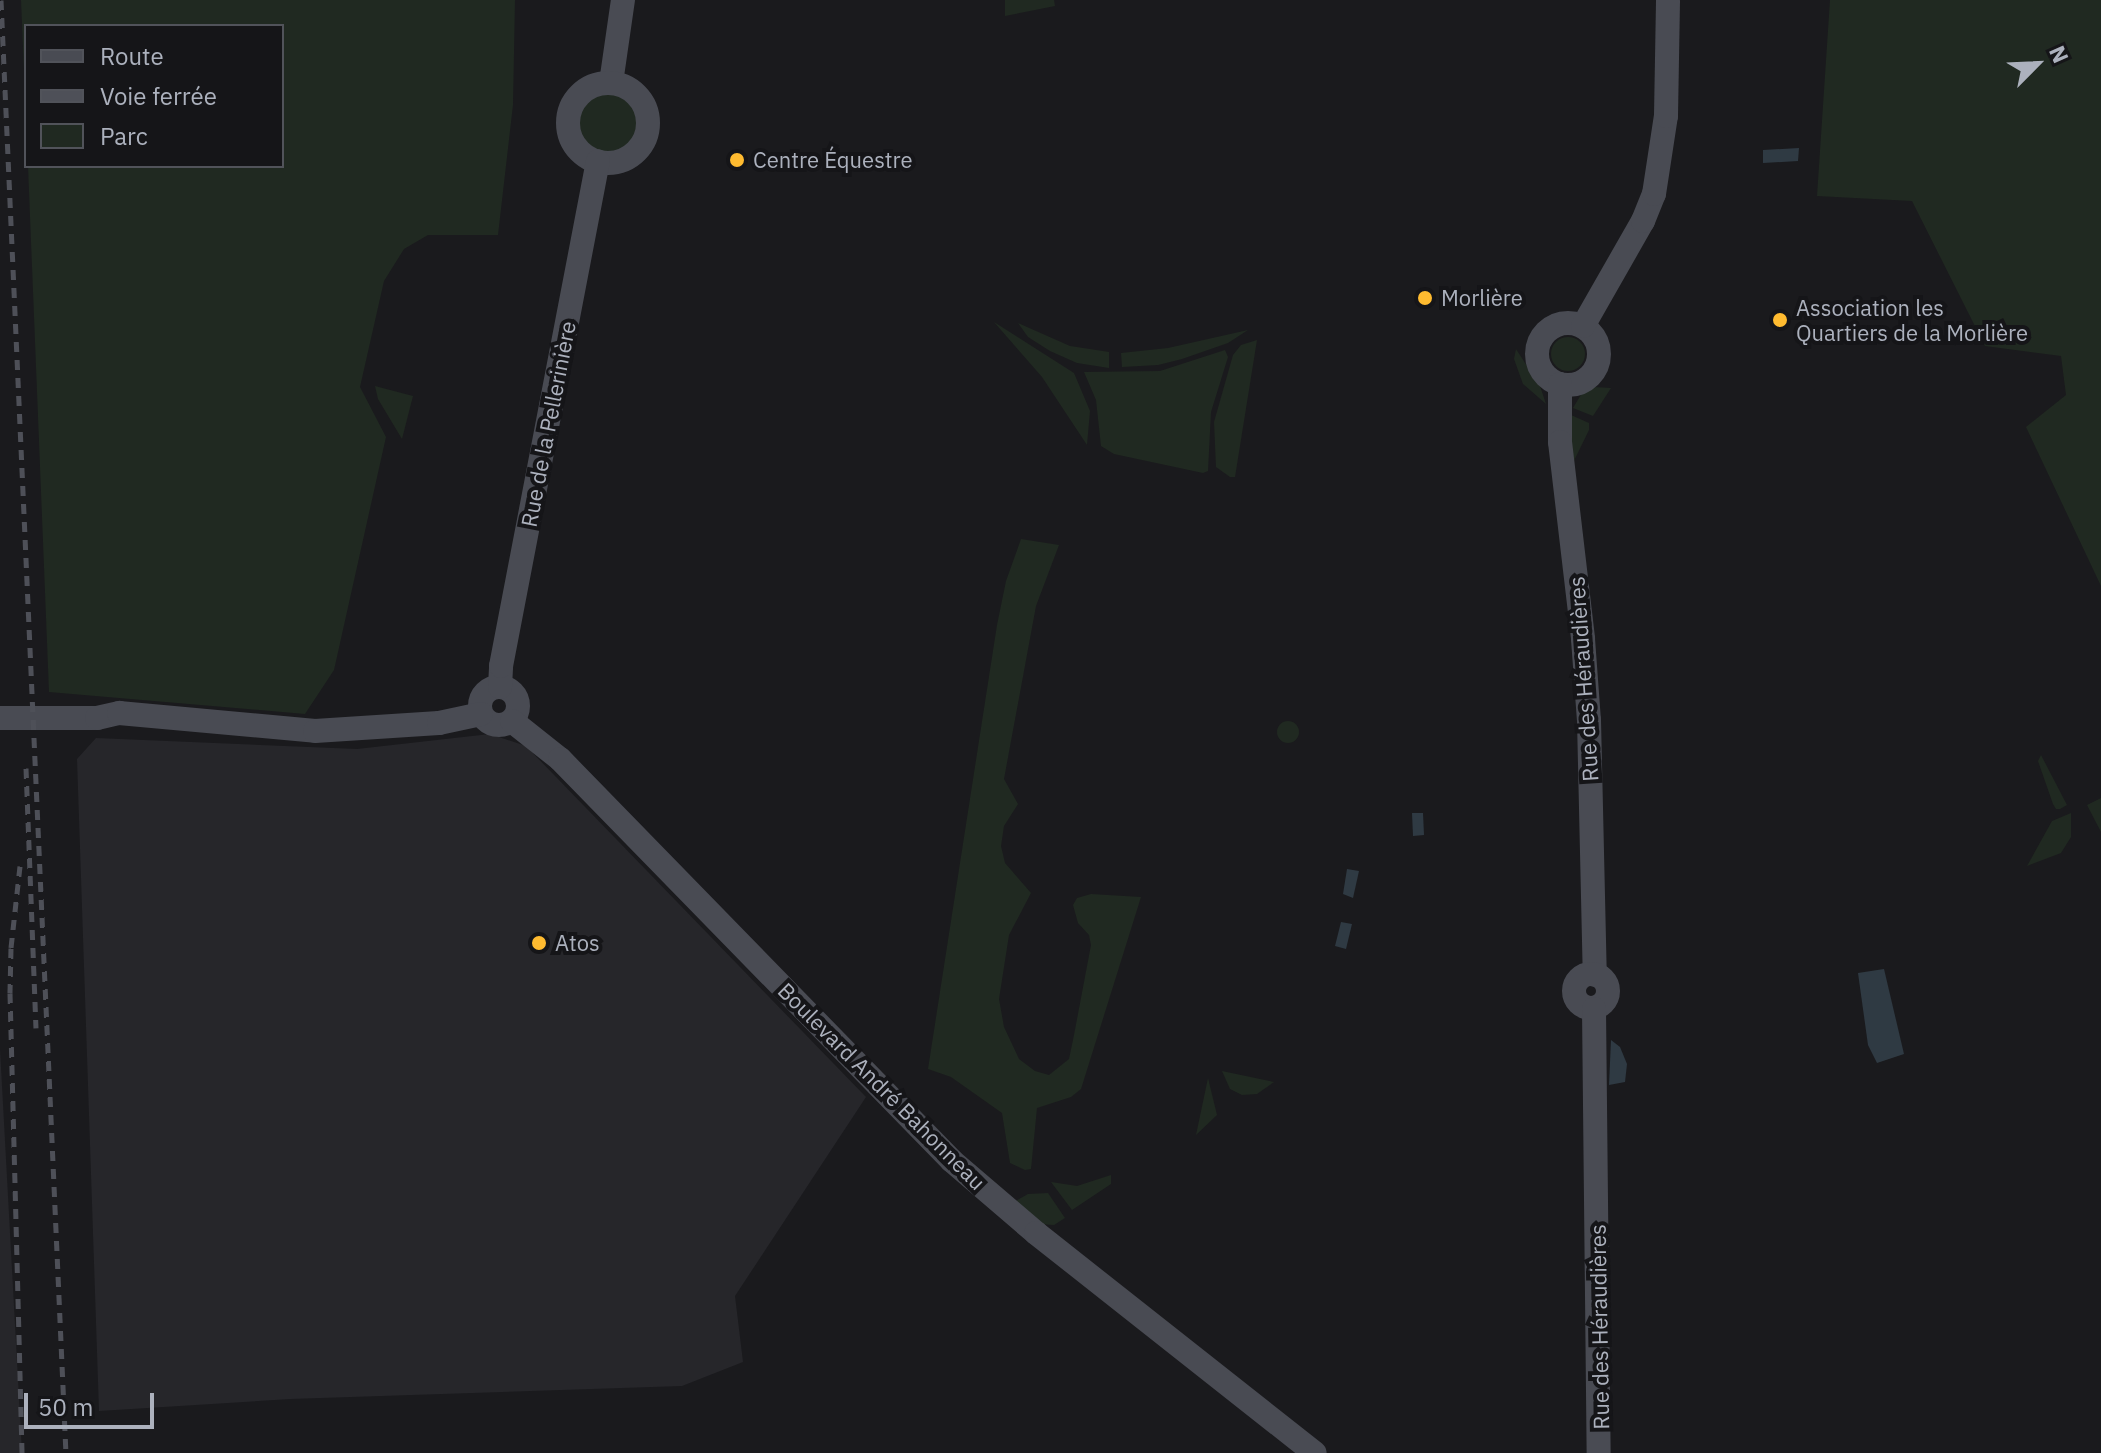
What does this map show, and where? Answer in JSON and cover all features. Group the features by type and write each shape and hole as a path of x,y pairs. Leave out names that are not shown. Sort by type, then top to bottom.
{"street":[{"path":"611,83 623,0"},
{"path":"1583,326 1643,221 1654,194 1666,116 1668,0"},
{"path":"611,83 627,88 639,98 646,112 647,128 641,144 630,155 614,162 598,161 574,144 569,116 584,91 611,83"},
{"name":"Rue de la Pellerinière","path":"500,687 501,666 598,161"},
{"path":"1570,323 1583,326 1598,346 1597,365 1584,381 1560,384 1540,368 1539,342 1546,331 1557,325 1570,323"},
{"name":"Rue des Héraudières","path":"1560,384 1560,442 1583,639 1589,720 1595,975 1605,981 1609,991 1605,1003 1594,1009 1599,1453"},
{"path":"500,687 512,692 519,703 512,721 495,725 481,714 483,695 500,687"},
{"path":"0,707 78,705 103,707 112,714"},
{"path":"0,718 97,718 112,714 315,731 439,723 481,714"},
{"name":"Boulevard André Bahonneau","path":"512,721 560,759 952,1161 1036,1233 1315,1453"}],"shaded area":[{"path":"1799,148 1798,161 1763,163 1763,150"},
{"path":"490,734 526,746 866,1097 735,1296 743,1362 682,1386 290,1399 99,1411 77,759 96,738 357,749"},
{"path":"1412,813 1423,813 1424,835 1413,836"},
{"path":"1347,869 1359,871 1353,898 1343,894"},
{"path":"1341,922 1352,924 1346,949 1335,946"},
{"path":"1884,969 1904,1054 1877,1063 1868,1045 1858,973"},
{"path":"1611,1040 1620,1047 1627,1064 1625,1082 1609,1085"},
{"path":"0,1049 22,1453 0,1453"}],"green space":[{"path":"21,0 515,0 513,105 498,235 428,235 404,249 384,281 360,387 386,437 334,670 305,714 49,692 28,168 284,168 284,24 24,24 24,71"},
{"path":"1005,0 1054,0 1055,6 1005,16"},
{"path":"1830,0 2101,0 2101,586 2026,427 2066,395 2061,356 1985,346 1912,201 1817,196"},
{"path":"608,94 629,102 637,123 629,144 608,152 587,144 579,123 587,102"},
{"path":"994,322 1074,373 1090,411 1087,445 1042,377"},
{"path":"1018,323 1070,346 1109,352 1109,368 1077,363 1050,351 1028,337"},
{"path":"1248,330 1228,343 1182,359 1158,365 1122,367 1121,353 1168,348"},
{"path":"1568,337 1580,342 1585,354 1580,366 1568,371 1556,366 1551,354 1556,342"},
{"path":"1257,340 1235,477 1230,477 1216,467 1214,422 1233,355 1241,345"},
{"path":"1516,349 1540,386 1546,404 1523,384 1514,359"},
{"path":"1225,350 1228,357 1211,412 1208,471 1203,473 1114,454 1101,446 1096,400 1084,372 1160,371"},
{"path":"375,386 413,396 402,439 378,399"},
{"path":"1594,387 1611,388 1593,416 1573,408 1582,393"},
{"path":"1571,415 1589,423 1589,430 1570,469"},
{"path":"1021,539 1059,545 1036,606 1004,779 1018,804 1004,826 1001,846 1005,863 1031,893 1009,935 999,999 1004,1027 1019,1059 1035,1071 1049,1075 1069,1059 1091,945 1089,935 1078,923 1073,905 1077,898 1091,894 1141,897 1081,1089 1071,1097 1037,1108 1031,1169 1025,1170 1010,1163 1002,1113 951,1077 928,1069 997,625 1006,581"},
{"path":"1288,721 1296,724 1299,732 1296,740 1288,743 1280,740 1277,732 1280,724"},
{"path":"2041,755 2067,805 2060,809 2053,804 2038,761"},
{"path":"2101,798 2101,832 2087,805"},
{"path":"2071,813 2071,837 2061,853 2027,866 2052,821"},
{"path":"1222,1071 1274,1082 1257,1094 1242,1095 1230,1089"},
{"path":"1208,1078 1217,1115 1196,1135"},
{"path":"1111,1175 1111,1184 1072,1210 1051,1182 1077,1186"},
{"path":"1048,1193 1065,1218 1054,1225 1038,1224 1012,1203 1028,1194"}],"railway":[{"path":"1,0 66,1453"},
{"path":"26,768 36,1028"},
{"path":"20,866 11,948 10,993 22,1453"}],"place":[{"name":"Centre Équestre","path":"737,160"},
{"name":"Morlière","path":"1425,298"},
{"name":"Association les Quartiers de la Morlière","path":"1780,320"},
{"name":"Atos","path":"539,943"}]}
